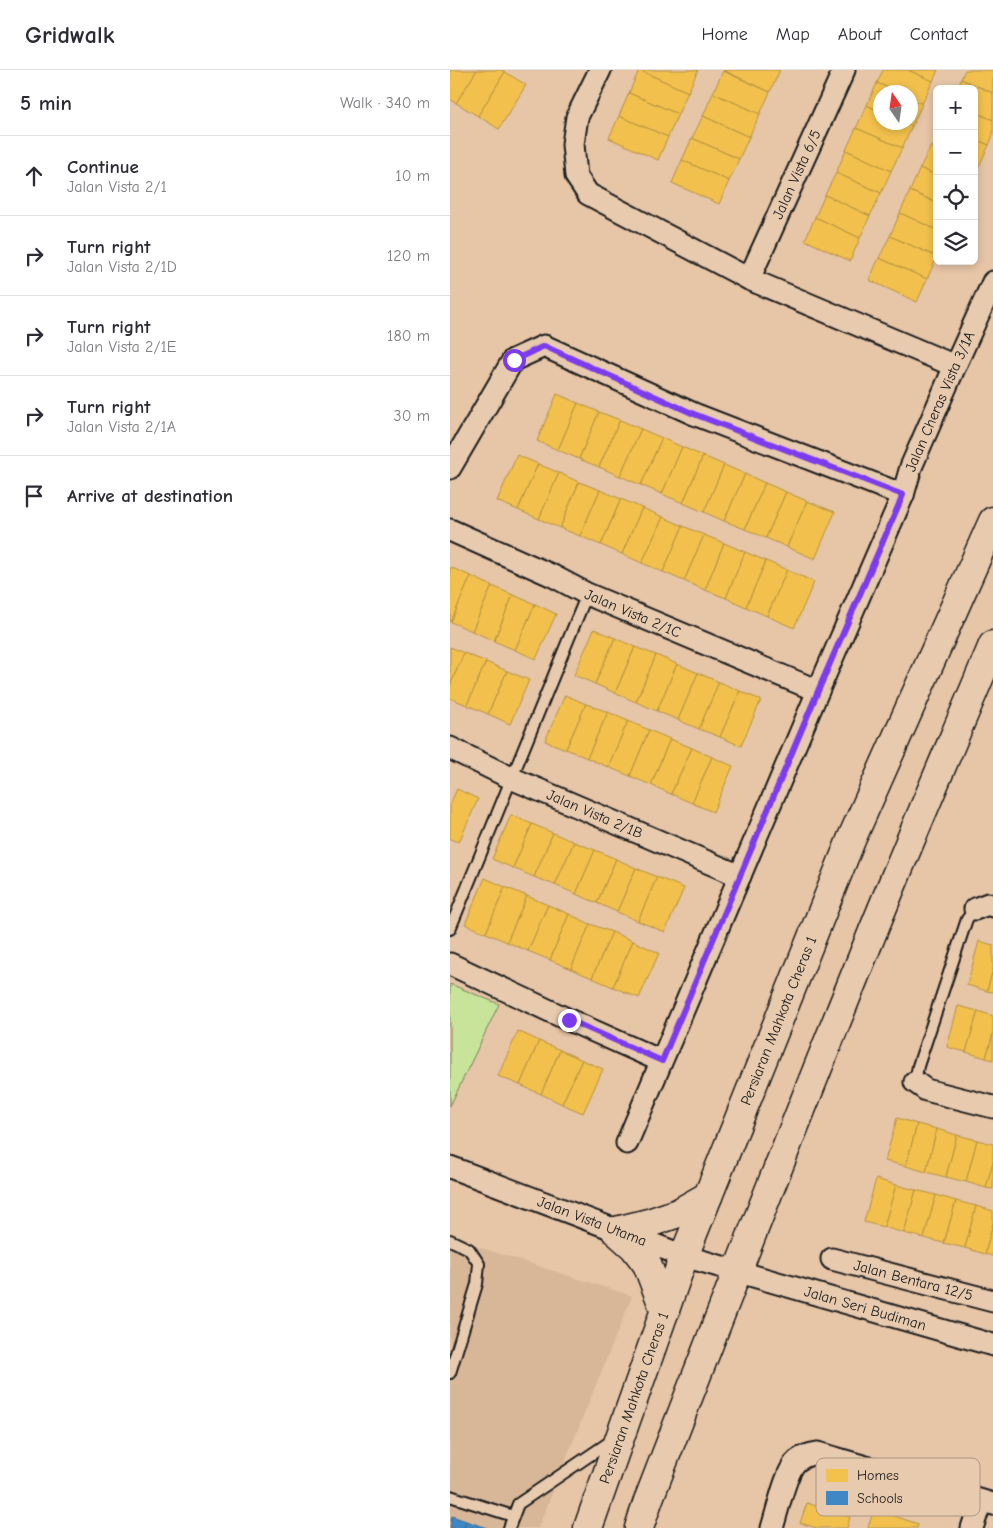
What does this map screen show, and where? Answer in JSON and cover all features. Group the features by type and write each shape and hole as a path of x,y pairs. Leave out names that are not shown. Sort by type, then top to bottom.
{"main road":[{"name":"Persiaran Mahkota Cheras 1","path":"588,1528 684,1256 851,840 993,520"},
{"path":"639,1528 737,1272 894,881 993,645"},
{"path":"616,1231 678,1213 708,1196"},
{"path":"616,1231 634,1247 647,1264 664,1311"}],"street":[{"name":"Jalan Vista 6/5","path":"749,279 844,70"},
{"path":"592,73 578,117 573,144 576,176 588,194 749,279 955,366"},
{"name":"Jalan Cheras Vista 3/1A","path":"627,1142 903,495 911,467 993,282"},
{"path":"450,468 514,360 544,346 694,414 903,495"},
{"name":"Jalan Vista 2/1C","path":"450,530 553,576 587,594 818,691"},
{"name":"Jalan Vista 2/1B","path":"450,748 512,778 740,876"},
{"path":"450,964 662,1061"},
{"path":"915,1082 926,1090 993,1107"},
{"name":"Jalan Vista Utama","path":"450,1167 684,1256 737,1272"},
{"name":"Jalan Bentara 12/5","path":"832,1259 993,1301"},
{"name":"Jalan Seri Budiman","path":"737,1272 993,1345"},
{"path":"772,1528 789,1473 795,1462 804,1456 818,1453 841,1458"},
{"path":"980,1514 987,1502"},
{"path":"972,1528 979,1516"}],"lane":[{"path":"450,929 587,594"},
{"path":"915,1082 918,1066 967,919 984,908"},
{"path":"450,1240 469,1249 479,1264 477,1284 450,1373"},
{"path":"509,1528 518,1504 622,1433"},
{"path":"450,1496 513,1516"}],"shaded area":[{"path":"450,1238 632,1296 538,1528 450,1528"}],"green space":[{"path":"450,984 499,1004 450,1106"}],"building: Homes":[{"path":"450,70 477,70 456,103 450,99"},
{"path":"477,70 501,70 505,72 478,116 456,103"},
{"path":"639,70 698,70 688,92"},
{"path":"639,70 688,92 678,114 629,93"},
{"path":"723,70 780,70 770,92"},
{"path":"883,70 908,70 933,81 922,104 918,102 918,85 882,85 877,83"},
{"path":"908,70 938,70 933,81"},
{"path":"965,70 993,70 993,93 978,85 961,79"},
{"path":"723,71 770,92 760,114 713,93"},
{"path":"505,72 526,85 499,129 478,116"},
{"path":"961,79 975,85 959,85"},
{"path":"978,86 993,93 993,120 978,114"},
{"path":"873,92 873,108 867,105"},
{"path":"629,93 678,114 668,137 619,116"},
{"path":"713,93 760,114 749,137 703,116"},
{"path":"918,102 922,104 918,113"},
{"path":"867,105 873,108 873,130 910,130 902,148 856,128"},
{"path":"978,114 993,120 993,135 989,145 978,141"},
{"path":"619,116 668,137 658,160 609,138"},
{"path":"703,116 749,137 739,159 692,138"},
{"path":"856,128 902,148 891,171 846,150"},
{"path":"692,138 739,159 729,181 682,160"},
{"path":"978,141 989,145 978,168"},
{"path":"931,146 933,147 933,174 920,168"},
{"path":"846,150 891,171 881,193 836,173"},
{"path":"682,160 729,181 719,204 672,183"},
{"path":"920,168 933,174 933,201 910,191"},
{"path":"836,173 881,193 870,216 825,195"},
{"path":"910,191 933,201 933,228 900,213"},
{"path":"825,195 870,216 860,238 815,217"},
{"path":"900,213 933,228 933,255 890,236"},
{"path":"815,217 860,238 850,261 805,240"},
{"path":"890,236 933,255 933,265 927,279 879,258"},
{"path":"879,258 927,279 917,302 869,280"},
{"path":"557,394 578,403 558,450 537,441"},
{"path":"578,403 599,412 579,459 558,450"},
{"path":"599,412 620,420 599,467 579,459"},
{"path":"620,420 641,429 620,476 599,467"},
{"path":"641,429 662,438 641,485 620,476"},
{"path":"662,438 682,447 662,494 641,485"},
{"path":"682,447 703,456 683,503 662,494"},
{"path":"517,455 538,464 518,510 497,501"},
{"path":"703,456 724,465 704,512 683,503"},
{"path":"538,464 559,473 539,519 518,510"},
{"path":"724,465 745,474 724,521 704,512"},
{"path":"559,473 579,482 560,528 539,519"},
{"path":"745,474 765,483 745,529 724,521"},
{"path":"579,482 600,490 580,536 560,528"},
{"path":"765,483 786,492 766,538 745,529"},
{"path":"600,490 621,499 601,545 580,536"},
{"path":"786,492 807,501 787,547 766,538"},
{"path":"621,499 642,508 622,554 601,545"},
{"path":"807,501 835,512 815,559 787,547"},
{"path":"642,508 663,517 642,563 622,554"},
{"path":"663,517 683,526 663,572 642,563"},
{"path":"683,526 704,535 684,581 663,572"},
{"path":"704,535 724,543 705,590 684,581"},
{"path":"724,543 745,552 726,598 705,590"},
{"path":"745,552 766,561 746,607 726,598"},
{"path":"766,561 787,570 767,616 746,607"},
{"path":"450,567 471,576 451,622 450,622"},
{"path":"787,570 814,582 794,628 767,616"},
{"path":"471,576 492,586 472,631 451,622"},
{"path":"492,586 513,595 494,641 472,631"},
{"path":"513,595 535,604 515,650 494,641"},
{"path":"535,604 556,614 536,659 515,650"},
{"path":"594,629 615,638 595,684 574,675"},
{"path":"615,638 635,647 615,693 595,684"},
{"path":"450,647 464,653 450,686"},
{"path":"635,647 656,655 636,702 615,693"},
{"path":"464,653 486,662 467,705 450,698 450,686"},
{"path":"656,655 677,664 657,711 636,702"},
{"path":"486,662 507,671 488,714 467,705"},
{"path":"677,664 698,673 678,720 657,711"},
{"path":"507,671 529,680 510,724 488,714"},
{"path":"698,673 719,682 699,729 678,720"},
{"path":"719,682 740,691 720,737 699,729"},
{"path":"740,691 761,700 741,746 720,737"},
{"path":"565,695 586,704 566,749 545,741"},
{"path":"586,704 608,712 587,758 566,749"},
{"path":"608,712 628,721 608,767 587,758"},
{"path":"628,721 649,730 630,776 608,767"},
{"path":"649,730 670,739 651,785 630,776"},
{"path":"670,739 692,748 671,794 651,785"},
{"path":"692,748 712,757 692,803 671,794"},
{"path":"712,757 733,766 713,812 692,803"},
{"path":"457,789 478,799 459,842 450,839 450,804"},
{"path":"511,815 532,824 513,868 492,859"},
{"path":"532,824 553,833 534,877 513,868"},
{"path":"553,833 574,842 555,885 534,877"},
{"path":"574,842 595,850 576,894 555,885"},
{"path":"595,850 616,859 597,903 576,894"},
{"path":"616,859 636,868 617,912 597,903"},
{"path":"636,868 657,877 638,921 617,912"},
{"path":"657,877 684,888 665,932 638,921"},
{"path":"485,878 505,887 486,933 465,924"},
{"path":"505,887 527,896 507,942 486,933"},
{"path":"527,896 548,905 528,951 507,942"},
{"path":"548,905 569,914 550,960 528,951"},
{"path":"569,914 590,924 571,969 550,960"},
{"path":"590,924 612,932 592,978 571,969"},
{"path":"612,932 633,941 613,987 592,978"},
{"path":"633,941 659,953 639,998 613,987"},
{"path":"979,941 993,945 993,969 987,991 967,985"},
{"path":"993,969 993,992 987,991"},
{"path":"958,1006 978,1011 966,1052 947,1047"},
{"path":"978,1011 993,1016 993,1034 986,1058 966,1052"},
{"path":"518,1031 539,1041 520,1085 498,1076"},
{"path":"993,1034 993,1060 986,1058"},
{"path":"539,1041 560,1050 541,1094 520,1085"},
{"path":"560,1050 582,1060 562,1104 541,1094"},
{"path":"582,1060 603,1069 583,1113 562,1104"},
{"path":"897,1118 917,1124 906,1166 885,1161"},
{"path":"917,1124 937,1129 926,1172 906,1166"},
{"path":"937,1129 957,1135 946,1177 926,1172"},
{"path":"957,1135 977,1140 966,1182 946,1177"},
{"path":"977,1140 993,1144 993,1162 986,1188 966,1182"},
{"path":"993,1162 993,1189 986,1188"},
{"path":"876,1179 896,1185 884,1227 864,1222"},
{"path":"896,1185 916,1190 904,1233 884,1227"},
{"path":"916,1190 936,1195 924,1238 904,1233"},
{"path":"936,1195 956,1201 944,1243 924,1238"},
{"path":"956,1201 976,1206 965,1248 944,1243"},
{"path":"976,1206 993,1211 993,1223 985,1254 965,1248"},
{"path":"993,1223 993,1256 985,1254"},
{"path":"807,1503 816,1506 816,1516 850,1517 847,1528 817,1528 800,1523"},
{"path":"872,1516 895,1516 918,1524 917,1528 868,1528"}],"building: Schools":[{"path":"452,1516 466,1521 464,1528 450,1528"},
{"path":"466,1521 487,1528 464,1528"}],"route":[{"path":"514,360 544,346 694,414 903,495 662,1061 569,1020"}]}
